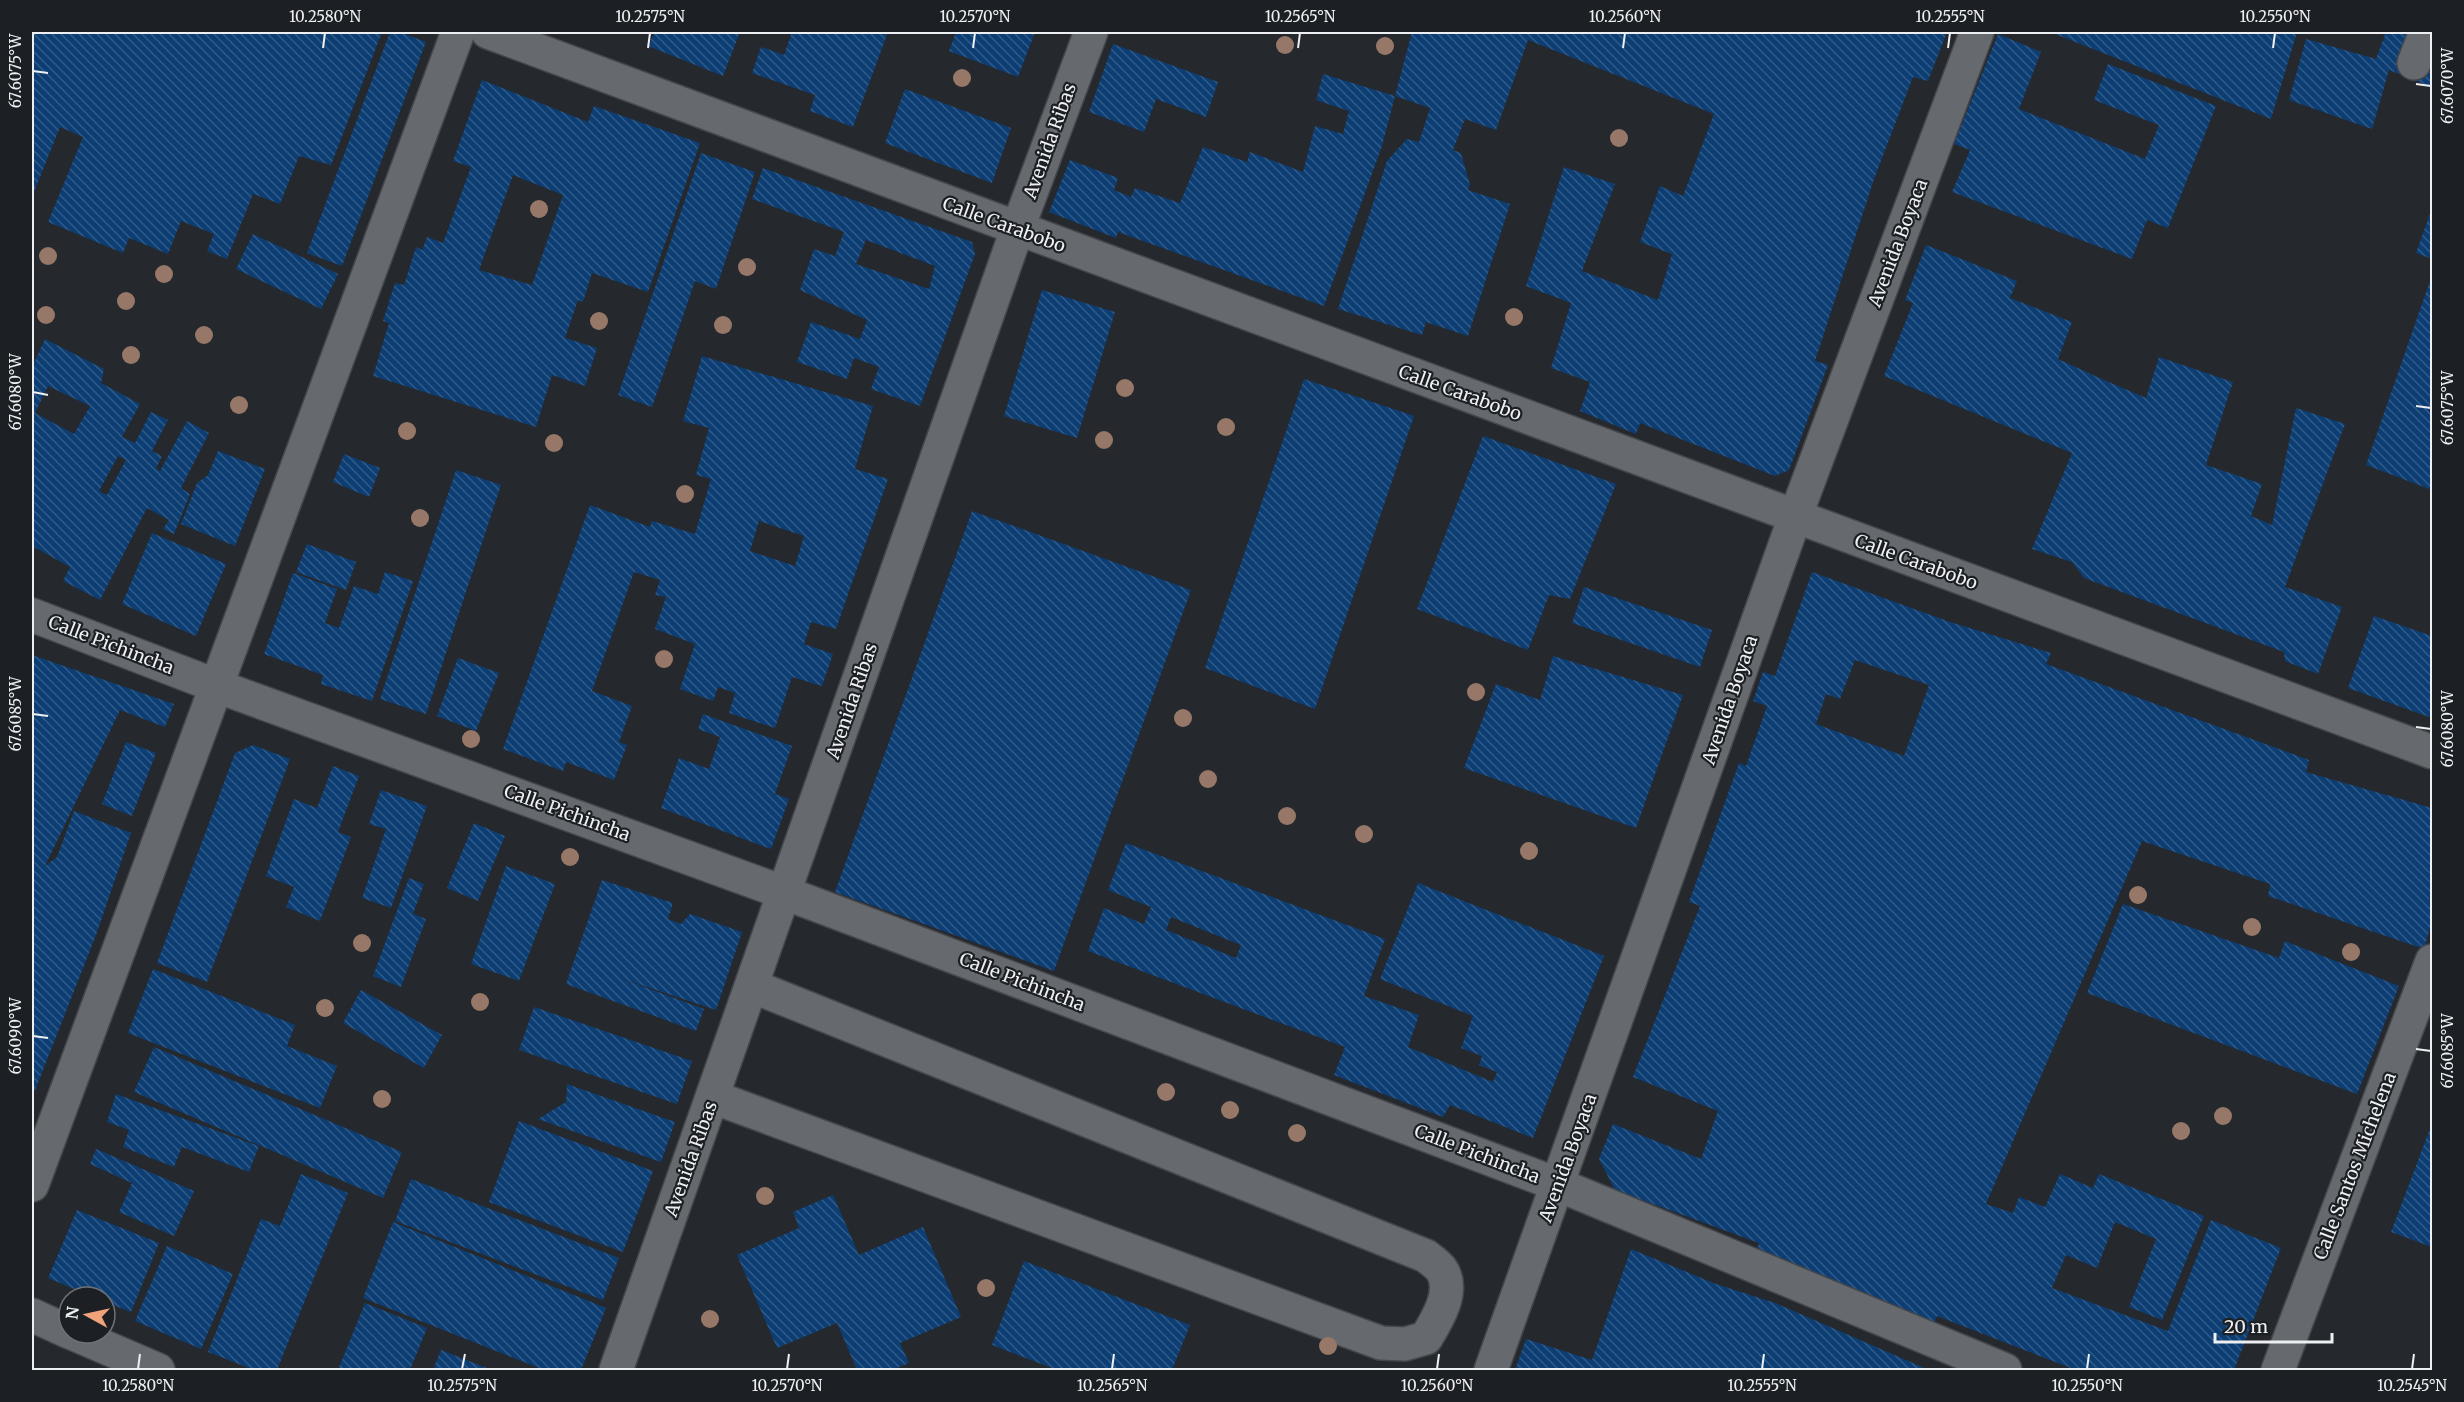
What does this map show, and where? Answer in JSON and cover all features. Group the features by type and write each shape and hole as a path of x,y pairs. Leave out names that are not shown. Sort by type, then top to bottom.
{"street":[{"path":"32,1185 214,685 458,32"},
{"name":"Calle Carabobo","path":"488,32 2433,753"},
{"name":"Avenida Ribas","path":"616,1371 1017,230 1091,32"},
{"name":"Avenida Boyaca","path":"1491,1371 1795,517 1977,32"},
{"path":"2414,63 2426,32"},
{"name":"Calle Pichincha","path":"32,615 214,685 785,893 1559,1185 2005,1371"},
{"name":"Calle Santos Michelena","path":"2278,1371 2433,961"},
{"path":"712,1097 1381,1343 1405,1344 1426,1338 1438,1318 1446,1295 1443,1271 1426,1256 752,986"},
{"path":"32,1315 57,1326"},
{"path":"100,1345 158,1371"}],"building":[{"path":"32,32 382,32 331,165 299,156 280,204 253,194 227,259 207,251 214,234 181,221 168,254 129,238 123,253 48,222 83,137 60,127 32,197"},
{"path":"390,32 400,32 426,42 342,266 307,253"},
{"path":"655,32 740,32 723,76 648,46"},
{"path":"792,32 888,32 853,127 810,111 815,95 752,73 761,47 784,55"},
{"path":"956,32 1035,32 1018,77 949,51"},
{"path":"1412,32 1947,32 1928,81 1913,77 1874,179 1815,361 1828,365 1789,470 1775,476 1640,423 1636,434 1580,411 1590,382 1551,368 1571,303 1526,286 1564,167 1615,184 1582,271 1658,300 1672,254 1640,242 1660,186 1683,196 1714,114 1528,40 1496,130 1465,119 1453,150 1461,153 1470,185 1468,190 1510,204 1468,336 1426,322 1422,335 1338,309 1387,161 1407,139 1419,142 1430,108 1395,96"},
{"path":"2050,32 2297,32 2271,119"},
{"path":"2386,32 2432,32 2432,87 2389,70 2372,129 2289,100 2306,39 2376,59"},
{"path":"1998,34 2041,52 2019,109 2145,159 2159,125 2094,100 2108,64 2216,106 2168,228 2147,220 2132,259 1952,192 1970,150 1954,144"},
{"path":"1113,44 1218,82 1206,117 1156,99 1144,132 1089,112"},
{"path":"1323,74 1395,96 1382,146 1324,306 1118,232 1116,238 1049,212 1070,160 1118,178 1114,190 1131,197 1135,188 1180,203 1203,147 1247,162 1250,152 1303,172 1315,126 1343,134 1349,111 1316,100"},
{"path":"482,80 588,122 594,106 700,143 648,292 592,273 583,302 578,300 565,338 597,348 585,386 552,375 536,427 373,376 389,323 383,321 395,283 404,285 416,247 422,250 427,237 443,243 471,167 453,161","holes":["513,175 563,195 532,285 479,270"]},
{"path":"905,89 1011,128 992,183 885,143"},
{"path":"701,153 755,172 716,289 695,281 652,407 618,395"},
{"path":"763,168 972,242 975,254 920,406 871,389 879,367 854,358 847,379 797,362 811,322 860,339 867,320 800,290 814,249 835,256 844,232 752,199","holes":["866,240 935,266 929,289 856,264"]},
{"path":"2432,208 2432,259 2416,253"},
{"path":"253,234 338,274 321,309 236,269"},
{"path":"1926,245 2017,281 2010,298 2072,322 2058,359 2104,380 2146,398 2159,357 2233,382 2206,465 2262,484 2251,516 2272,525 2296,408 2345,424 2285,587 2342,607 2318,674 2285,661 2284,652 2084,578 2072,562 2032,549 2072,453 1884,376 1913,303 1905,300"},
{"path":"2432,275 2432,490 2366,465"},
{"path":"1042,290 1115,312 1077,438 1004,416"},
{"path":"45,339 104,369 101,383 140,404 122,437 135,443 151,412 168,420 152,451 162,456 156,469 160,471 187,421 209,433 181,488 190,494 174,534 163,529 169,520 147,508 100,600 63,581 70,567 32,546 32,367","holes":["48,386 90,406 74,434 35,413","118,456 126,460 107,495 99,491"]},
{"path":"702,356 873,406 855,469 888,479 836,629 811,622 804,644 833,654 822,686 792,677 775,728 729,713 735,693 718,687 713,701 680,689 695,644 655,629 666,597 655,595 660,580 634,572 592,691 632,706 619,742 627,745 614,780 566,762 563,771 503,749 590,505 650,527 652,521 695,534 711,479 696,475 709,428 683,421","holes":["759,521 804,536 795,566 750,551"]},
{"path":"1304,379 1414,416 1315,709 1205,668"},
{"path":"1483,436 1616,484 1570,599 1549,595 1528,650 1417,609"},
{"path":"218,451 265,469 235,546 181,524 197,483 208,475"},
{"path":"344,454 380,468 369,497 333,482"},
{"path":"456,470 501,485 426,714 380,699"},
{"path":"972,511 1191,590 1054,971 835,892"},
{"path":"152,533 226,564 196,636 122,604"},
{"path":"307,544 356,562 346,590 296,572"},
{"path":"385,572 413,581 372,701 321,684 323,675 264,654 293,573 337,589 325,623 339,628 354,586 378,594"},
{"path":"1812,572 1950,622 2051,653 2046,664 2309,760 2306,772 2432,808 2432,890 2429,900 2432,901 2432,921 2424,949 2268,896 2270,884 2142,841 1986,1204 2013,1213 2019,1197 2045,1207 2060,1174 2093,1188 2099,1174 2204,1216 2162,1320 2129,1307 2156,1239 2115,1222 2097,1268 2066,1255 2052,1288 2168,1331 2211,1220 2281,1248 2234,1370 2076,1370 1937,1316 1933,1326 1755,1255 1759,1243 1615,1190 1599,1159 1613,1124 1701,1159 1718,1111 1633,1077 1700,906 1689,902 1739,763 1746,766 1767,706 1753,701 1763,672 1775,676","holes":["1855,660 1929,685 1904,756 1816,724 1826,694 1840,699"]},
{"path":"1584,587 1712,630 1700,667 1572,623"},
{"path":"2374,616 2432,636 2432,718 2348,688"},
{"path":"32,655 174,704 165,727 120,710 45,866 57,857 74,811 131,833 96,935 32,1098"},
{"path":"1553,656 1683,695 1636,828 1464,768 1496,684 1540,700"},
{"path":"458,658 499,673 476,731 437,716"},
{"path":"703,714 792,746 775,794 789,799 771,849 661,808 679,758 709,769 720,737 698,729"},
{"path":"126,742 156,753 132,816 102,804"},
{"path":"253,745 290,759 207,982 157,963 235,753"},
{"path":"333,766 359,776 338,832 351,837 320,921 286,907 294,887 266,876 294,799 317,808"},
{"path":"381,790 427,806 391,908 362,898 386,829 369,824"},
{"path":"474,823 505,836 478,901 447,888"},
{"path":"1126,843 1385,939 1364,996 1419,1015 1408,1047 1493,1082 1497,1072 1479,1065 1482,1056 1461,1048 1473,1016 1380,979 1418,883 1604,956 1533,1138 1450,1105 1443,1117 1334,1075 1345,1047 1088,951 1104,908 1144,924 1151,907 1108,890","holes":["1171,917 1241,945 1236,958 1166,930"]},
{"path":"506,866 555,884 519,981 471,964"},
{"path":"409,878 424,884 413,914 426,919 401,987 373,976"},
{"path":"602,880 673,903 668,919 681,924 690,914 742,932 716,1010 620,978 704,1009 696,1031 566,984"},
{"path":"2123,904 2279,958 2285,941 2399,986 2357,1094 2087,993"},
{"path":"153,969 295,1025 287,1046 337,1066 320,1108 128,1033"},
{"path":"361,990 442,1035 424,1068 343,1023"},
{"path":"534,1007 692,1061 677,1104 519,1050"},
{"path":"154,1047 402,1152 383,1198 134,1092"},
{"path":"567,1084 675,1122 661,1162 538,1119 566,1102"},
{"path":"116,1094 259,1146 249,1172 182,1147 174,1167 123,1147 129,1130 107,1122"},
{"path":"519,1121 653,1171 623,1252 489,1202"},
{"path":"2432,1127 2432,1247 2391,1232"},
{"path":"96,1149 194,1191 174,1236 119,1212 132,1183 90,1164"},
{"path":"301,1174 348,1193 277,1370 254,1370 208,1352 261,1219 280,1226"},
{"path":"411,1179 619,1258 603,1300 395,1221"},
{"path":"833,1195 859,1255 923,1227 961,1317 900,1343 909,1363 892,1370 857,1370 837,1323 777,1348 737,1255 799,1228 793,1212"},
{"path":"77,1210 159,1243 131,1312 117,1307 117,1285 65,1285 48,1278"},
{"path":"393,1222 606,1308 581,1370 544,1370 363,1298"},
{"path":"167,1246 233,1274 201,1349 135,1321"},
{"path":"1631,1249 1716,1284 1775,1303 1929,1370 1515,1370 1526,1339 1592,1360"},
{"path":"1024,1261 1190,1325 1172,1370 1057,1370 992,1345"},
{"path":"365,1303 427,1328 410,1370 338,1370"},
{"path":"441,1350 492,1370 433,1370"}]}
